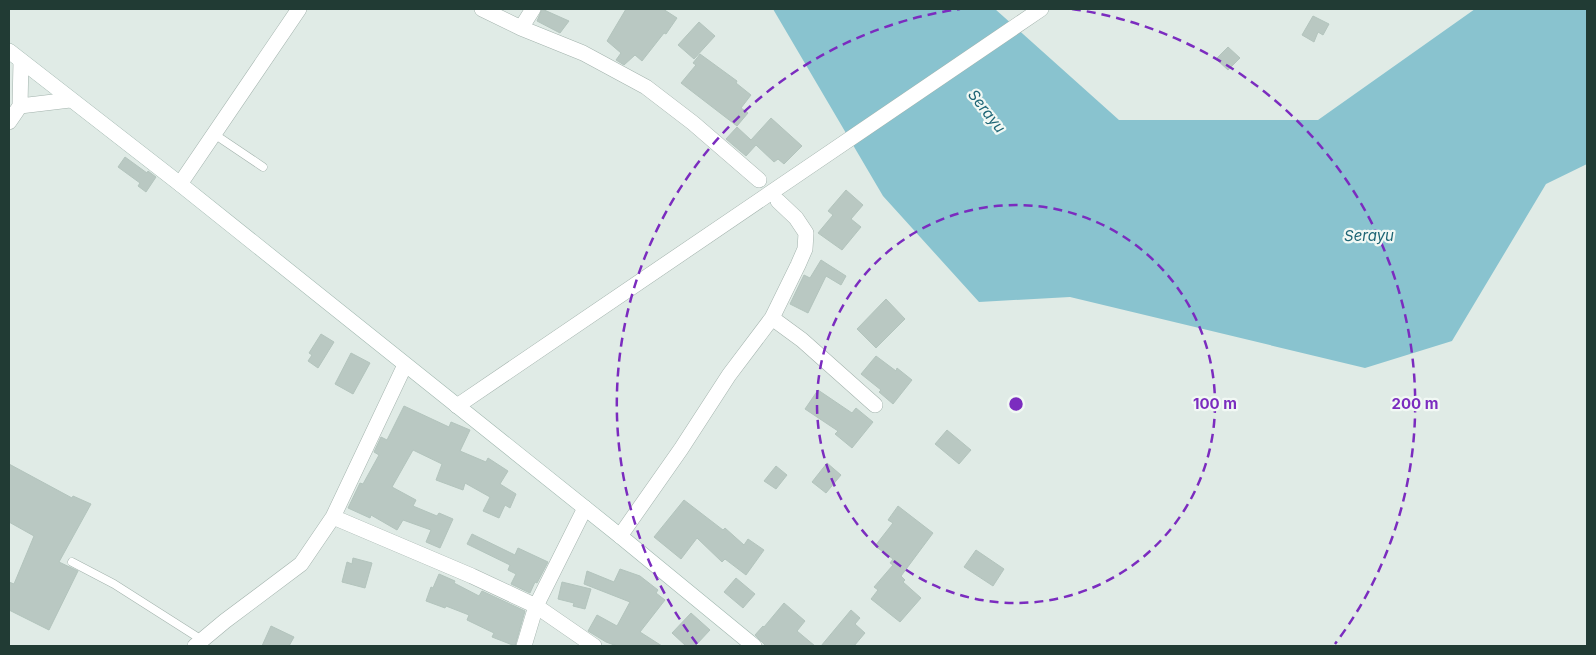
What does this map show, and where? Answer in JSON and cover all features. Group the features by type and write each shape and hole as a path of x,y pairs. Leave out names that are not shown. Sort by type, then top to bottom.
{"street":[{"path":"180,184 299,9"},
{"path":"482,9 521,28 583,53 646,87 693,123 758,180"},
{"path":"521,28 533,9"},
{"path":"457,406 1041,9"},
{"path":"9,51 180,184 620,536 754,646"},
{"path":"9,122 20,106 21,61"},
{"path":"20,106 70,100"},
{"path":"620,536 681,449 729,375 772,318 798,265 805,249 806,233 796,218 778,201"},
{"path":"772,318 802,340 875,405"},
{"path":"198,643 301,564 333,517 405,365"},
{"path":"524,646 536,606 585,508"},
{"path":"333,517 472,576 536,606 594,646"}],"lane":[{"path":"214,134 263,167"},
{"path":"72,562 114,584 198,643"}],"water":[{"name":"Serayu","path":"773,9 995,9 1119,120 1318,120 1475,9 1587,9 1587,164 1546,184 1452,341 1365,368 1070,297 979,302 883,196"}],"building":[{"path":"542,9 569,21 560,33 537,21"},
{"path":"626,9 663,9 677,18 666,34 664,33 642,61 635,55 624,65 616,60 621,53 607,41"},
{"path":"1313,16 1329,24 1323,35 1318,32 1314,42 1302,35"},
{"path":"699,22 715,36 694,59 678,45"},
{"path":"1228,47 1240,58 1228,70 1216,59"},
{"path":"700,54 737,81 736,83 751,95 741,108 748,113 737,126 681,83 696,65 693,63"},
{"path":"771,118 802,146 784,164 778,159 774,162 756,145 746,156 726,139 737,127 751,140"},
{"path":"125,157 147,173 148,171 156,177 146,192 138,186 140,183 118,167"},
{"path":"846,190 863,205 851,219 861,227 842,250 818,233 833,215 828,211"},
{"path":"821,260 846,276 841,285 826,276 808,313 790,304 804,275 810,278"},
{"path":"886,299 905,319 876,348 857,329"},
{"path":"321,334 334,342 318,368 308,361 312,355 309,353"},
{"path":"351,353 370,363 353,394 335,384"},
{"path":"876,356 896,371 897,368 912,380 893,404 879,392 881,390 861,374"},
{"path":"818,390 852,413 856,408 873,422 852,448 835,434 838,431 805,409"},
{"path":"404,406 449,427 451,422 470,430 460,451 486,462 488,458 508,471 500,484 516,494 510,508 505,505 499,518 483,511 490,497 465,483 463,490 436,480 442,464 413,450 392,487 416,500 413,506 437,516 439,513 453,519 440,548 426,542 431,530 403,520 397,530 371,515 370,518 348,508 360,483 363,484 379,455 374,452 381,437 387,440"},
{"path":"947,430 971,450 959,464 935,444"},
{"path":"827,463 841,475 826,493 812,482"},
{"path":"9,464 72,498 73,496 91,504 59,562 78,571 49,630 9,610 9,582 14,584 34,536 9,522"},
{"path":"776,466 787,475 776,489 764,481"},
{"path":"684,500 723,530 725,528 744,545 748,539 764,550 746,575 725,559 722,562 697,538 681,559 654,537"},
{"path":"898,506 933,533 901,576 905,580 903,582 921,598 900,622 871,599 878,590 874,587 893,565 890,563 893,559 875,546 893,523 888,520"},
{"path":"472,534 515,555 518,548 548,562 530,593 511,584 516,574 508,570 510,565 467,544"},
{"path":"976,550 1004,569 993,586 964,567"},
{"path":"353,558 372,563 365,588 342,582 347,562 352,564"},
{"path":"620,569 640,576 658,590 656,593 665,600 640,632 662,646 617,646 606,642 588,631 597,615 617,626 630,602 584,584 587,571 614,582"},
{"path":"439,574 455,581 454,583 479,596 482,591 525,611 515,646 492,637 494,633 467,620 469,615 426,601 431,587 433,588"},
{"path":"736,578 755,594 743,608 724,592"},
{"path":"562,582 591,589 585,609 573,606 574,603 558,599"},
{"path":"784,603 805,621 797,631 815,646 766,646 755,635"},
{"path":"851,610 860,618 855,624 865,633 854,646 821,646"},
{"path":"691,613 710,630 695,646 686,646 672,633"},
{"path":"271,626 294,637 289,646 262,646"}]}
